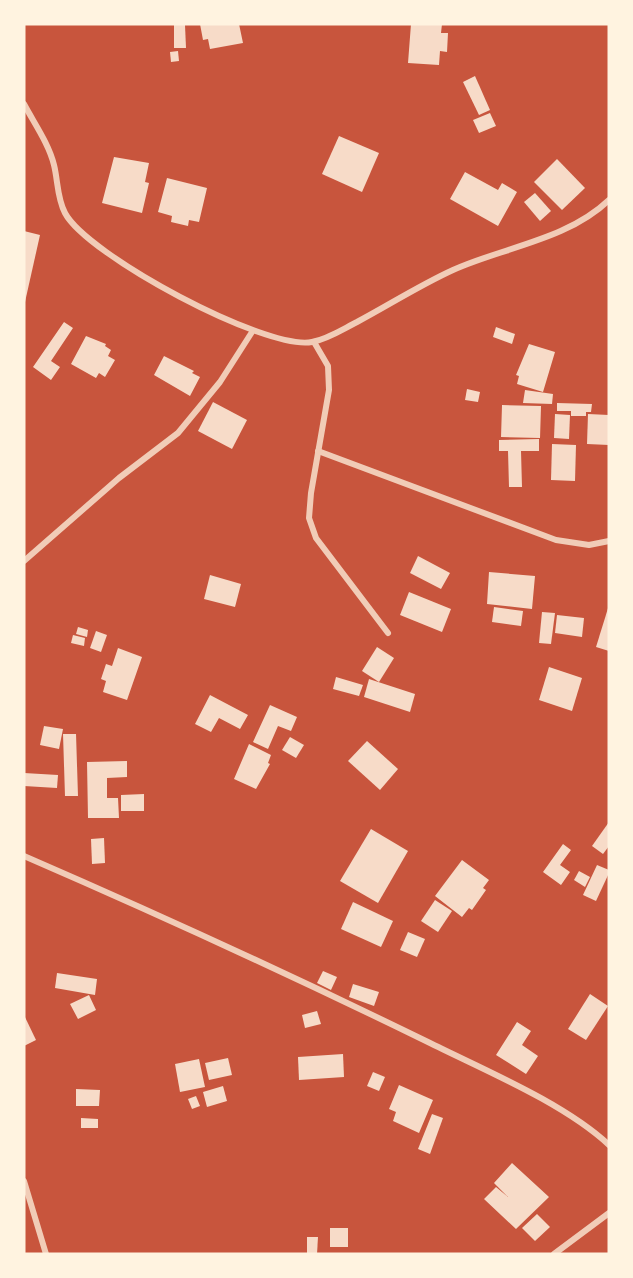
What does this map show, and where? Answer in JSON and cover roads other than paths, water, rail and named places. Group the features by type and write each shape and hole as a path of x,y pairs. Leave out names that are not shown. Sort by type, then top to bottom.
{"street":[{"path":"24,104 54,163 58,196 65,213 78,231 125,266 252,332 298,344 329,337 451,271 486,256 554,234 591,215 609,200"},
{"path":"24,561 118,478 178,433 220,382 252,332"},
{"path":"314,342 328,366 329,390 309,518 316,538 388,633"},
{"path":"318,451 556,540 589,545 609,541"},
{"path":"24,856 318,988 509,1082 598,1135 609,1145"},
{"path":"24,1181 46,1254"},
{"path":"554,1254 609,1213"}]}
